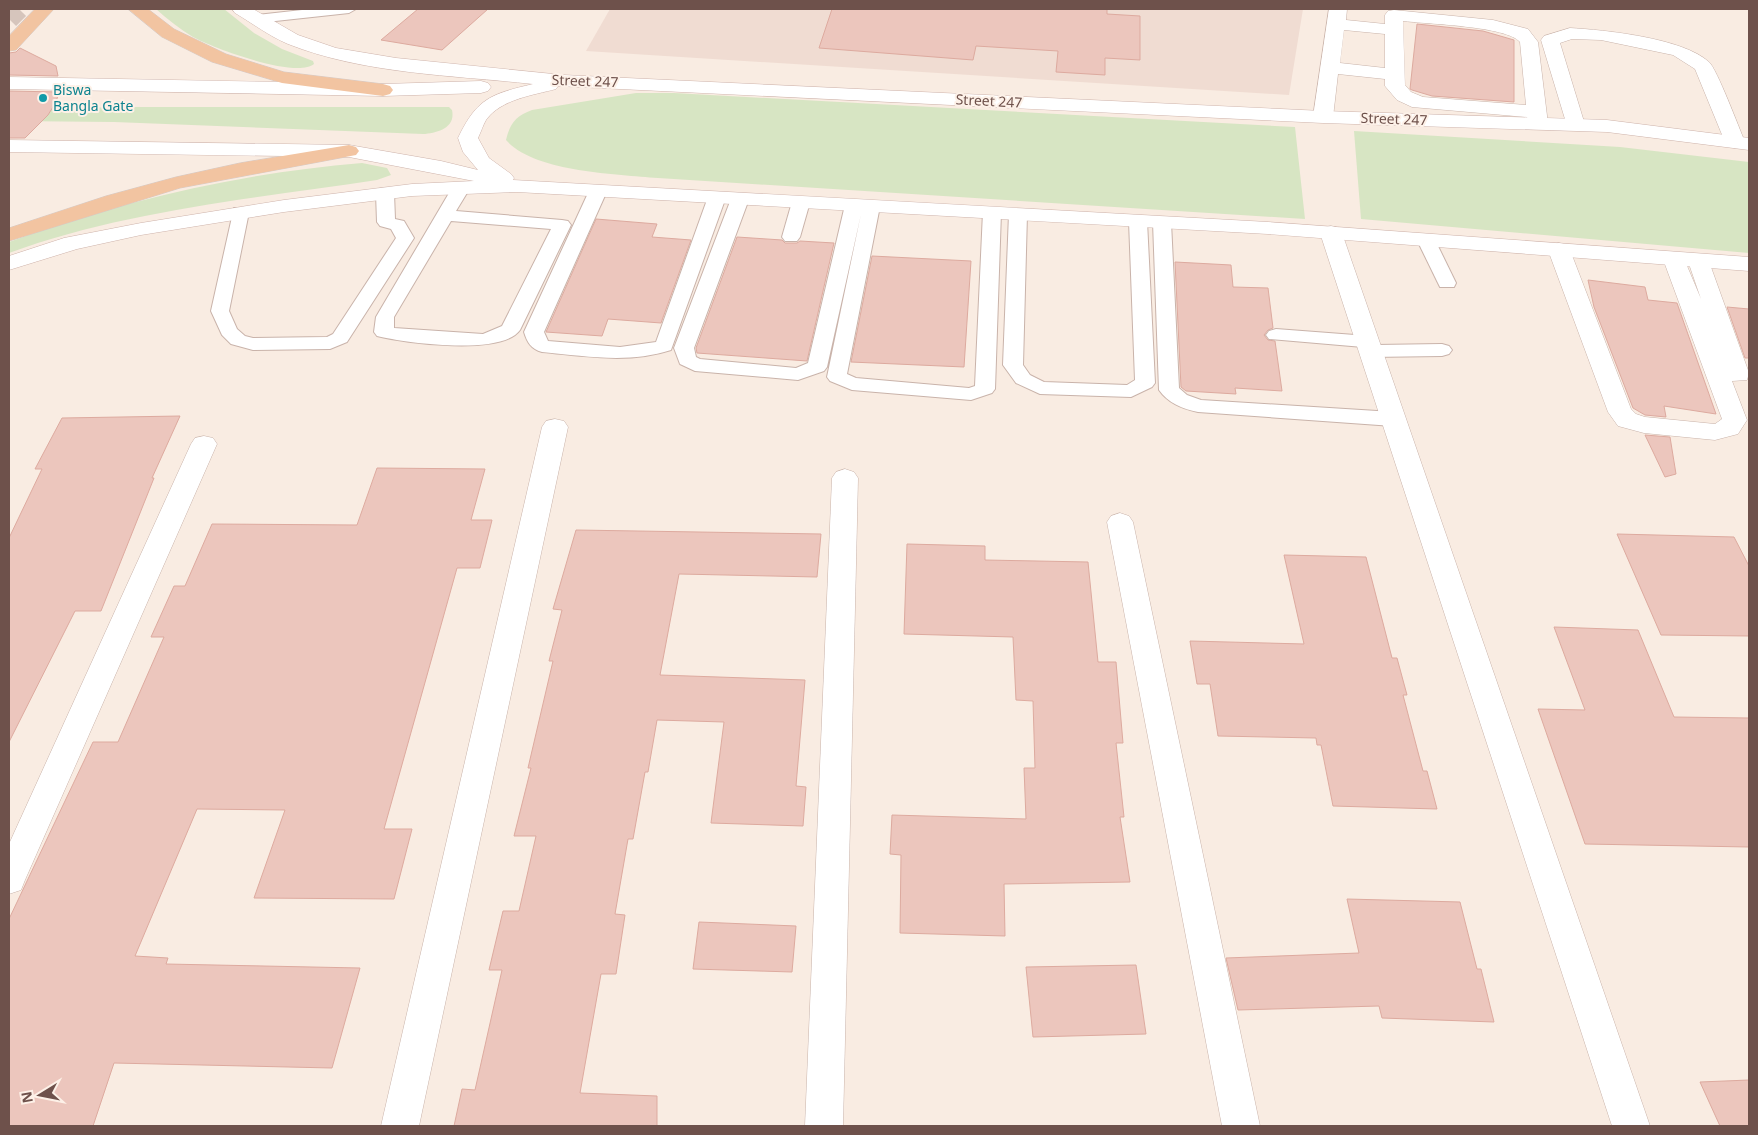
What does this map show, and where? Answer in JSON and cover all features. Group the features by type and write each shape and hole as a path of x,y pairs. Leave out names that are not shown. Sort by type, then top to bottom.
{"main road":[{"path":"9,46 45,9"},
{"path":"137,9 168,33 219,58 282,77 383,90"},
{"path":"9,235 88,208 177,183 264,164 349,151"}],"street":[{"name":"Street 247","path":"241,9 292,39 332,53 396,64 563,81 1323,117 1538,118 1575,125 1607,126 1742,143"},
{"path":"1394,15 1493,25 1522,33 1529,42 1538,118 1419,102 1404,96 1395,86 1395,30 1394,15"},
{"path":"1323,117 1337,16 1395,30"},
{"path":"1575,125 1550,40 1570,33 1601,35 1680,51 1703,66 1742,143"},
{"path":"1330,67 1395,75"},
{"path":"9,83 383,90 484,87 563,81"},
{"path":"516,186 480,163 471,150 468,138 479,116 492,105 509,96 563,81"},
{"path":"9,146 349,151 441,167 516,186"},
{"path":"9,264 81,241 240,212 385,193 516,186 1331,232 1749,264"},
{"path":"1331,232 1631,1126"},
{"path":"1560,250 1620,412 1627,420 1644,425 1715,432 1729,428 1736,420 1674,259"},
{"path":"1699,260 1749,410"},
{"path":"400,1126 555,427"},
{"path":"9,880 204,444"},
{"path":"824,1126 845,478"},
{"path":"1120,522 1240,1126"}],"lane":[{"path":"257,19 349,9"},
{"path":"447,215 562,224 510,330 484,340 400,335 384,332 385,317 447,215 461,188"},
{"path":"598,190 534,332 536,340 542,346 631,354 650,352 664,346 717,197"},
{"path":"240,212 220,311 229,331 238,340 253,344 330,343 340,338 404,238 398,225 386,222 385,193"},
{"path":"740,198 684,348 687,360 695,365 798,374 818,367 862,205"},
{"path":"791,237 801,202"},
{"path":"862,205 837,377 852,384 971,394 985,389 992,212"},
{"path":"1018,214 1013,364 1023,379 1040,388 1058,389 1130,391 1145,383 1138,220"},
{"path":"1162,222 1169,390 1180,399 1198,406 1393,419"},
{"path":"1426,240 1447,283"},
{"path":"1276,335 1369,346 1442,350"}],"shaded area":[{"path":"610,9 1303,9 1289,95 586,51"}],"green space":[{"path":"156,9 224,9 254,33 282,49 313,61 314,64 304,68 290,68 235,54 193,37"},
{"path":"636,93 674,93 1295,127 1305,219 599,173 577,170 536,159 519,151 506,140 509,129 514,121 532,110"},
{"path":"449,107 452,110 452,116 451,121 444,128 439,131 423,134 114,122 9,121 9,109"},
{"path":"1354,131 1620,147 1749,162 1749,253 1361,219"},
{"path":"362,163 387,168 391,175 377,180 143,216 97,226 9,253 9,242 95,213 139,201 227,181"}],"building":[{"path":"418,9 488,9 442,50 381,40"},
{"path":"832,9 1107,9 1107,14 1140,16 1140,60 1105,58 1105,75 1056,72 1058,51 976,46 973,60 819,48"},
{"path":"1417,24 1483,31 1514,40 1514,102 1432,96 1410,89"},
{"path":"20,48 56,66 58,76 9,75 9,53 16,52"},
{"path":"9,91 59,92 56,102 48,115 25,138 9,138"},
{"path":"596,219 657,224 652,237 691,240 661,323 608,319 602,336 546,332"},
{"path":"737,237 782,240 785,243 797,243 800,241 834,243 807,361 697,353 696,348"},
{"path":"872,256 971,261 964,367 851,362"},
{"path":"1175,262 1231,265 1233,287 1268,288 1273,328 1264,335 1268,340 1275,341 1282,391 1235,388 1236,394 1186,391 1181,387"},
{"path":"1588,280 1645,287 1648,300 1677,303 1716,414 1664,406 1666,417 1645,415 1633,408 1594,307"},
{"path":"1727,307 1749,309 1749,358 1745,358"},
{"path":"180,416 152,478 154,478 101,611 75,611 9,742 9,538 42,469 35,469 62,418"},
{"path":"1645,435 1670,437 1676,474 1665,477"},
{"path":"377,468 485,469 471,520 492,520 480,568 457,568 384,829 412,829 394,899 254,898 285,810 197,809 135,956 168,958 166,964 360,968 332,1068 114,1063 93,1126 9,1126 9,919 93,742 118,742 164,637 151,637 174,586 185,586 212,524 357,525"},
{"path":"576,530 821,534 817,577 679,574 660,675 805,680 796,786 806,787 803,826 711,823 724,722 657,720 633,839 628,839 615,914 625,915 616,974 601,974 580,1093 657,1096 657,1126 454,1126 462,1089 475,1090 502,970 489,970 503,911 519,911 536,836 514,836 531,768 528,768 553,661 549,661 562,610 553,609"},
{"path":"1617,534 1734,537 1749,566 1749,636 1661,635"},
{"path":"907,544 985,546 985,560 1088,562 1098,662 1116,662 1123,743 1116,743 1124,817 1120,817 1130,882 1004,884 1005,936 900,933 901,855 890,854 892,815 1026,819 1024,768 1035,768 1033,701 1016,700 1013,637 904,634"},
{"path":"1284,555 1366,557 1392,658 1397,658 1407,695 1403,695 1423,771 1427,771 1437,809 1333,806 1321,745 1317,745 1316,738 1218,736 1210,684 1197,684 1190,641 1304,644"},
{"path":"1554,627 1638,630 1674,717 1749,718 1749,847 1585,844 1538,709 1585,710"},
{"path":"1347,899 1460,902 1477,969 1481,969 1494,1022 1382,1018 1379,1006 1238,1010 1226,958 1359,953"},
{"path":"699,922 796,926 792,972 693,969"},
{"path":"1136,965 1146,1034 1033,1037 1026,967"},
{"path":"1749,1080 1749,1126 1720,1126 1700,1082"}],"tunnel":[{"path":"9,19 19,9"}],"place":[{"name":"Biswa Bangla Gate","path":"43,98"}]}
